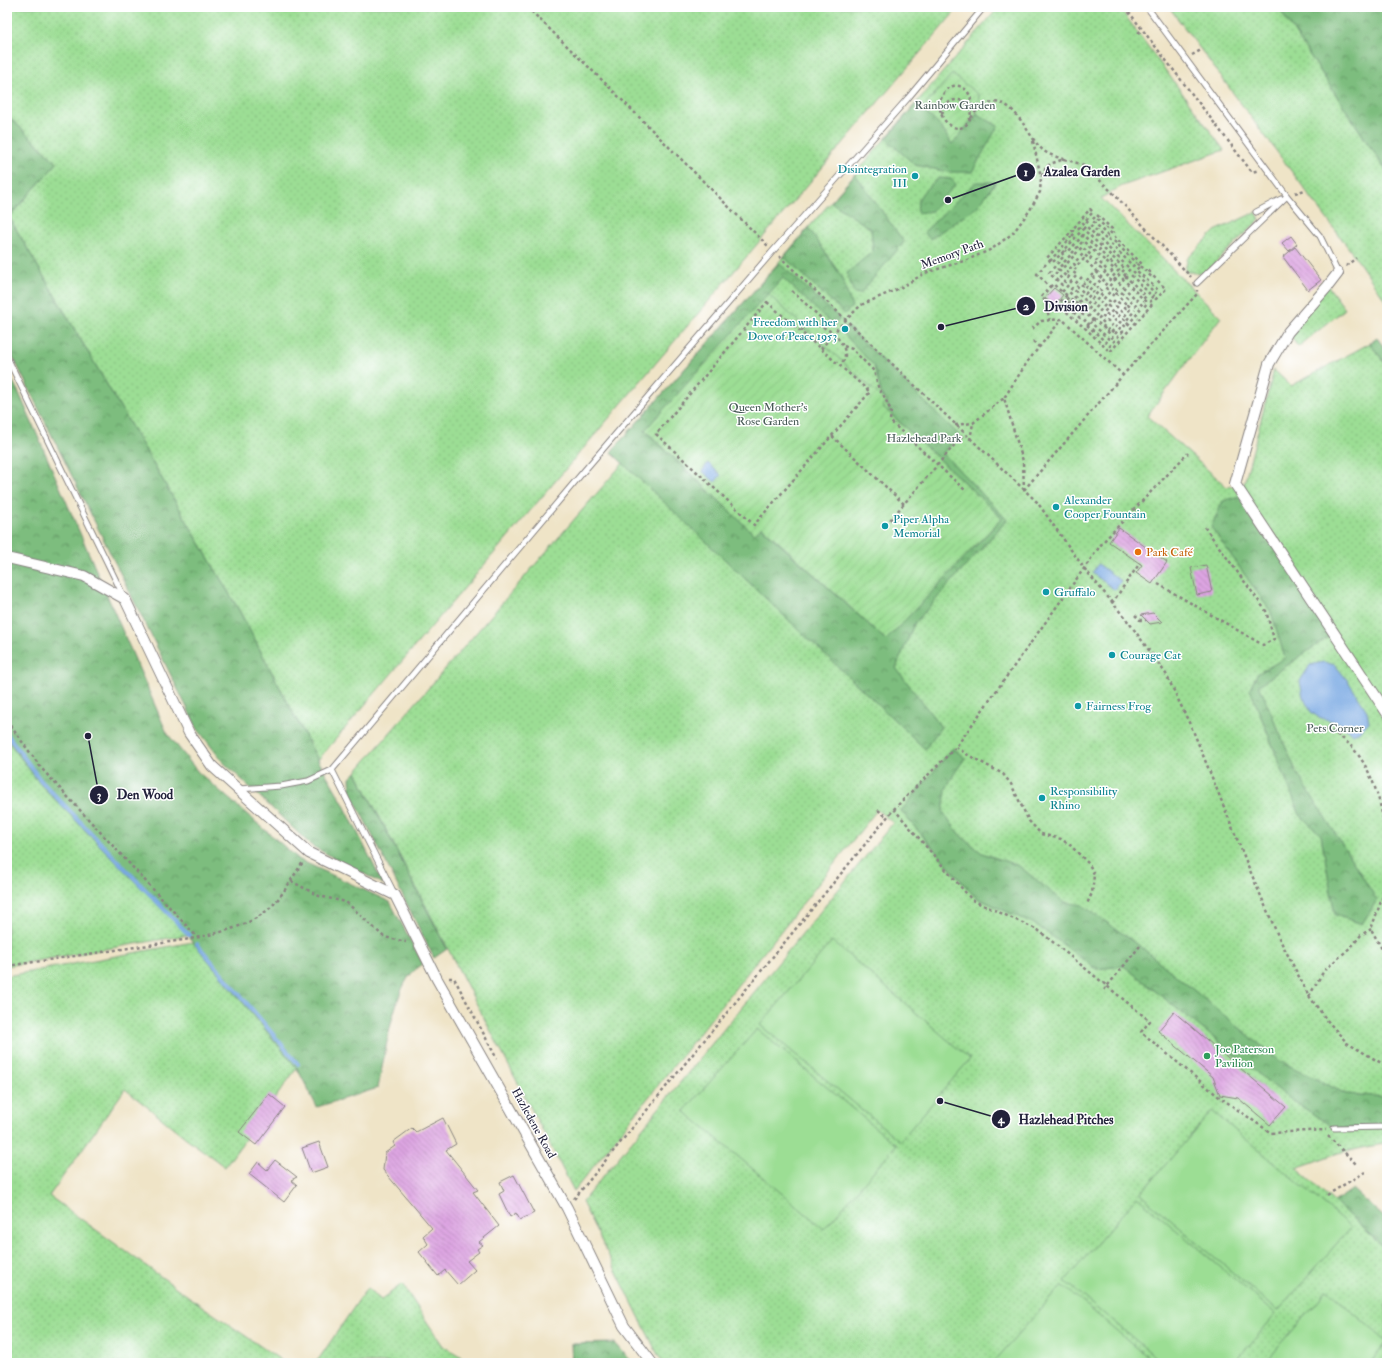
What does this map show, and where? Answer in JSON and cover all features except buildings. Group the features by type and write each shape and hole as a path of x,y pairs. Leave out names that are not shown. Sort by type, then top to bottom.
{"street":[{"path":"1338,273 1288,332 1269,364 1234,484 1387,713"},
{"path":"7,558 84,576 125,599 189,733 212,766 309,853 395,895"},
{"name":"Hazledene Road","path":"395,895 441,986 567,1208 624,1326 652,1363"}],"lane":[{"path":"238,789 281,786 308,781 332,770 584,471 773,251 908,98 984,7"},
{"path":"1147,7 1222,110 1287,196 1320,236 1338,273"},
{"path":"1256,212 1287,196"},
{"path":"1197,283 1287,196"},
{"path":"7,357 125,599"},
{"path":"332,770 395,895"},
{"path":"1334,1128 1387,1127"}],"path":[{"path":"527,7 610,87 773,251 955,426 1037,502 1084,568 1130,624 1166,674 1194,733 1279,938 1309,996 1326,1019 1347,1043 1387,1065"},
{"path":"1125,7 1252,172 1267,168"},
{"path":"1138,33 1142,30"},
{"path":"970,110 972,106 968,91 962,86 955,85 949,87 944,93 940,108 947,125 952,128 964,126 980,107 991,103 1007,106 1024,125 1033,141 1041,178"},
{"path":"942,114 943,109 952,100 963,101 968,105 970,110 971,116 968,122"},
{"path":"1024,490 1123,375 1197,294 1197,283 1112,192 1084,165 1045,152 1033,141"},
{"name":"Memory Path","path":"821,349 861,305 900,288 925,273 967,260 992,249 1012,233 1030,210 1040,192 1041,178 1045,169 1050,164 1064,159"},
{"path":"1076,231 1094,212 1090,209 1072,230 1075,233 1072,236 1070,234 1047,258 1052,263 1086,226 1130,269 1122,278 1147,303 1144,307 1115,280"},
{"path":"1097,215 1112,229 1114,235"},
{"path":"1086,221 1108,241 1110,238 1092,220 1095,217 1114,235 1145,271 1147,269 1150,272 1148,274 1152,277 1153,276 1166,289 1156,299 1153,296"},
{"path":"1065,250 1068,252 1083,235 1099,250 1102,247 1083,229"},
{"path":"1059,270 1083,241 1114,269 1101,283 1098,280 1107,270 1097,260 1094,263 1101,269 1084,288 1082,283 1084,283 1096,271 1084,259 1079,264 1076,261 1083,254 1090,260 1092,256 1082,247 1059,270 1055,272 1065,282 1062,285 1049,272 1064,256 1062,253"},
{"path":"1114,241 1136,263 1141,265"},
{"path":"1111,244 1133,266 1136,263"},
{"path":"1105,250 1125,269 1115,280 1107,289 1104,286 1118,270 1102,253 1105,250"},
{"path":"1046,264 1037,274 1050,287"},
{"path":"1059,270 1068,278 1070,275 1067,272 1074,264 1077,267 1073,272 1077,275 1062,292"},
{"path":"1103,327 1105,324 1098,318 1101,315 1108,321 1116,313 1113,310 1108,315 1104,312 1109,307 1106,304 1084,328 1110,352 1153,303 1149,300 1158,290 1136,270 1141,265"},
{"path":"1143,299 1149,293 1131,275 1134,272 1155,293"},
{"path":"1124,275 1146,296"},
{"path":"1068,296 1054,308 1041,297 1053,284 1068,296 1086,312 1103,293 1100,290 1085,306 1069,292 1072,288 1085,300 1098,287 1095,284 1085,294 1075,284 1082,277"},
{"path":"1068,296 1066,300 1083,315 1080,318 1063,303 1060,306 1081,324 1114,287 1118,290 1112,296"},
{"path":"792,290 821,318 823,327"},
{"path":"1115,292 1125,303 1123,305 1126,308 1128,305 1131,308 1123,318 1129,324"},
{"path":"1121,292 1144,313"},
{"path":"1106,331 1122,312 1116,306 1119,303 1115,300 1112,303 1108,300"},
{"path":"767,302 821,349 870,392 754,525 656,434 767,302"},
{"path":"1048,303 1046,306 1050,321"},
{"path":"1126,321 1134,310"},
{"path":"1093,318 1110,334 1120,322 1126,327 1138,313"},
{"path":"955,426 973,423 1004,398 1028,361 1062,320"},
{"path":"1032,329 1041,321 1062,320 1123,375"},
{"path":"1087,325 1110,346 1123,331 1120,328 1110,340 1090,322"},
{"path":"801,332 806,326 811,325 823,327 844,346 852,350 874,371 878,390 883,394 891,411 890,421 966,491"},
{"path":"1033,341 1039,347"},
{"path":"840,366 845,359 846,352 844,346"},
{"path":"1004,398 1023,462 1024,490"},
{"path":"970,440 973,423"},
{"path":"890,520 964,434"},
{"path":"832,436 904,504"},
{"path":"567,1208 894,809 956,747 1103,542 1188,453"},
{"path":"1158,584 1263,645 1274,639 1266,611 1203,525"},
{"path":"1112,603 1140,563"},
{"path":"1135,615 1140,620 1146,620"},
{"path":"7,721 42,769 198,938"},
{"path":"1326,730 1335,733 1348,743 1357,753 1365,766 1376,794 1387,835 1387,857"},
{"path":"956,747 968,756 1003,774 1011,784 1029,821 1041,834 1061,839 1070,845 1089,864 1094,874 1092,893 1087,904"},
{"path":"894,809 972,900 1038,930 1150,1021 1141,1032 1218,1096 1271,1133 1324,1131 1334,1128"},
{"path":"1381,812 1387,809"},
{"path":"878,810 888,818"},
{"path":"7,966 198,938 235,928 255,920 272,906 291,881 309,853"},
{"path":"291,881 319,896 346,902 384,937 419,945"},
{"path":"1309,996 1327,968 1352,946 1361,935 1371,929 1387,885"},
{"path":"1371,929 1387,958"},
{"path":"1104,990 1140,946"},
{"path":"1324,1131 1356,1164"},
{"path":"1327,1196 1365,1172"}],"green space":[{"path":"7,7 959,7 318,760 240,612 9,217 57,163 7,115"},
{"path":"999,7 1119,7 1224,150 1122,186 1101,198 1221,317 1147,416 1227,487 1244,484 1274,370 1291,386 1370,343 1387,366 1387,1143 1338,1153 1296,1168 1387,1249 1387,1363 664,1363 659,1357 582,1202 893,823 877,810 574,1191 356,772 623,463 611,452 759,285"},
{"path":"1169,7 1278,7 1387,172 1387,303 1356,258"},
{"path":"1278,7 1387,7 1387,172"},
{"name":"Rainbow Garden","path":"952,74 979,95 977,114 952,144 941,127 922,109"},
{"path":"917,103 941,127 952,144 977,114 998,126 972,172 948,172 915,165 886,139"},
{"path":"7,115 57,163 9,217 240,612 318,760 342,801 383,884 312,846 222,761 197,728 7,345"},
{"path":"855,174 904,242 860,294 854,293 847,273 873,251 871,229 831,202"},
{"path":"939,178 951,179 956,184 932,211 918,213 918,201 923,192"},
{"path":"976,182 996,182 977,207 930,239 924,232"},
{"path":"1256,212 1260,219 1205,273 1185,272 1187,259 1215,231"},
{"path":"809,228 841,276 852,307 845,314 784,257"},
{"name":"Hazlehead Park","path":"779,263 840,319 834,326 783,278 645,431 754,534 761,527 886,640 1002,518 892,415 891,416 886,401 882,396 874,366 841,331 847,326 959,435 943,453 1007,520 914,624 896,668 941,727 925,749 611,452"},
{"path":"1328,286 1345,309 1298,347 1288,332"},
{"name":"Queen Mother's Rose Garden","path":"768,294 886,401 882,406 1002,518 886,640 762,527 754,534 645,430"},
{"path":"1377,338 1387,351 1387,366 1370,343"},
{"path":"7,370 19,393 167,733 198,772 300,860 390,902 423,964 411,974 399,996 390,1028 378,1088 317,1107 297,1068 187,935 40,784 7,739"},
{"path":"1239,496 1334,633 1259,685 1296,771 1377,900 1362,924 1335,915 1321,835 1300,815 1250,689 1257,674 1285,658 1271,612 1211,527 1223,501"},
{"path":"7,739 40,784 187,935 7,966"},
{"path":"953,748 965,758 946,789 943,812 960,835 982,853 1019,866 1064,902 1082,905 1140,946 1280,1061 1346,1094 1387,1097 1387,1127 1334,1128 1286,1096 1124,966 1096,969 1038,926 975,897 901,811"},
{"path":"356,772 447,949 434,958 351,793 350,778"},
{"path":"832,941 970,1059 900,1141 760,1025"},
{"path":"193,942 297,1068 225,1167 125,1089 49,1196 199,1304 285,1363 7,1363 7,976"},
{"path":"757,1029 896,1145 824,1229 684,1111"},
{"path":"1212,1111 1351,1227 1278,1311 1140,1194"},
{"path":"1353,1189 1387,1220 1387,1249 1334,1202"},
{"path":"1137,1197 1276,1314 1234,1363 1163,1363 1065,1281"},
{"path":"402,1284 443,1346 472,1363 311,1363 318,1360 367,1288 381,1300"},
{"path":"1062,1285 1155,1363 993,1363"},
{"path":"1327,1290 1387,1342 1370,1363 1265,1363"},
{"path":"615,1343 633,1363 572,1363 571,1344"}],"water":[{"path":"708,463 721,475 715,482 702,471"},
{"path":"1098,564 1121,581 1115,590 1092,573"},
{"path":"1323,662 1335,665 1348,681 1367,711 1369,722 1360,731 1353,734 1339,723 1318,717 1311,712 1303,697 1300,681 1310,665"}],"waterway":[{"path":"7,734 41,781 189,935"},
{"path":"197,944 298,1064"}],"place":[{"name":"Disintegration III","path":"915,176"},
{"name":"Azalea Garden","path":"948,200"},
{"name":"Division","path":"941,327"},
{"name":"Freedom with her Dove of Peace 1953","path":"845,329"},
{"name":"Alexander Cooper Fountain","path":"1056,507"},
{"name":"Piper Alpha Memorial","path":"885,526"},
{"name":"Park Café","path":"1138,552"},
{"name":"Gruffalo","path":"1046,592"},
{"name":"Courage Cat","path":"1112,655"},
{"name":"Fairness Frog","path":"1078,706"},
{"name":"Den Wood","path":"88,736"},
{"name":"Responsibility Rhino","path":"1042,798"},
{"name":"Joe Paterson Pavilion","path":"1207,1056"},
{"name":"Hazlehead Pitches","path":"940,1101"}],"park label":[{"name":"Pets Corner","path":"1335,728"}]}
